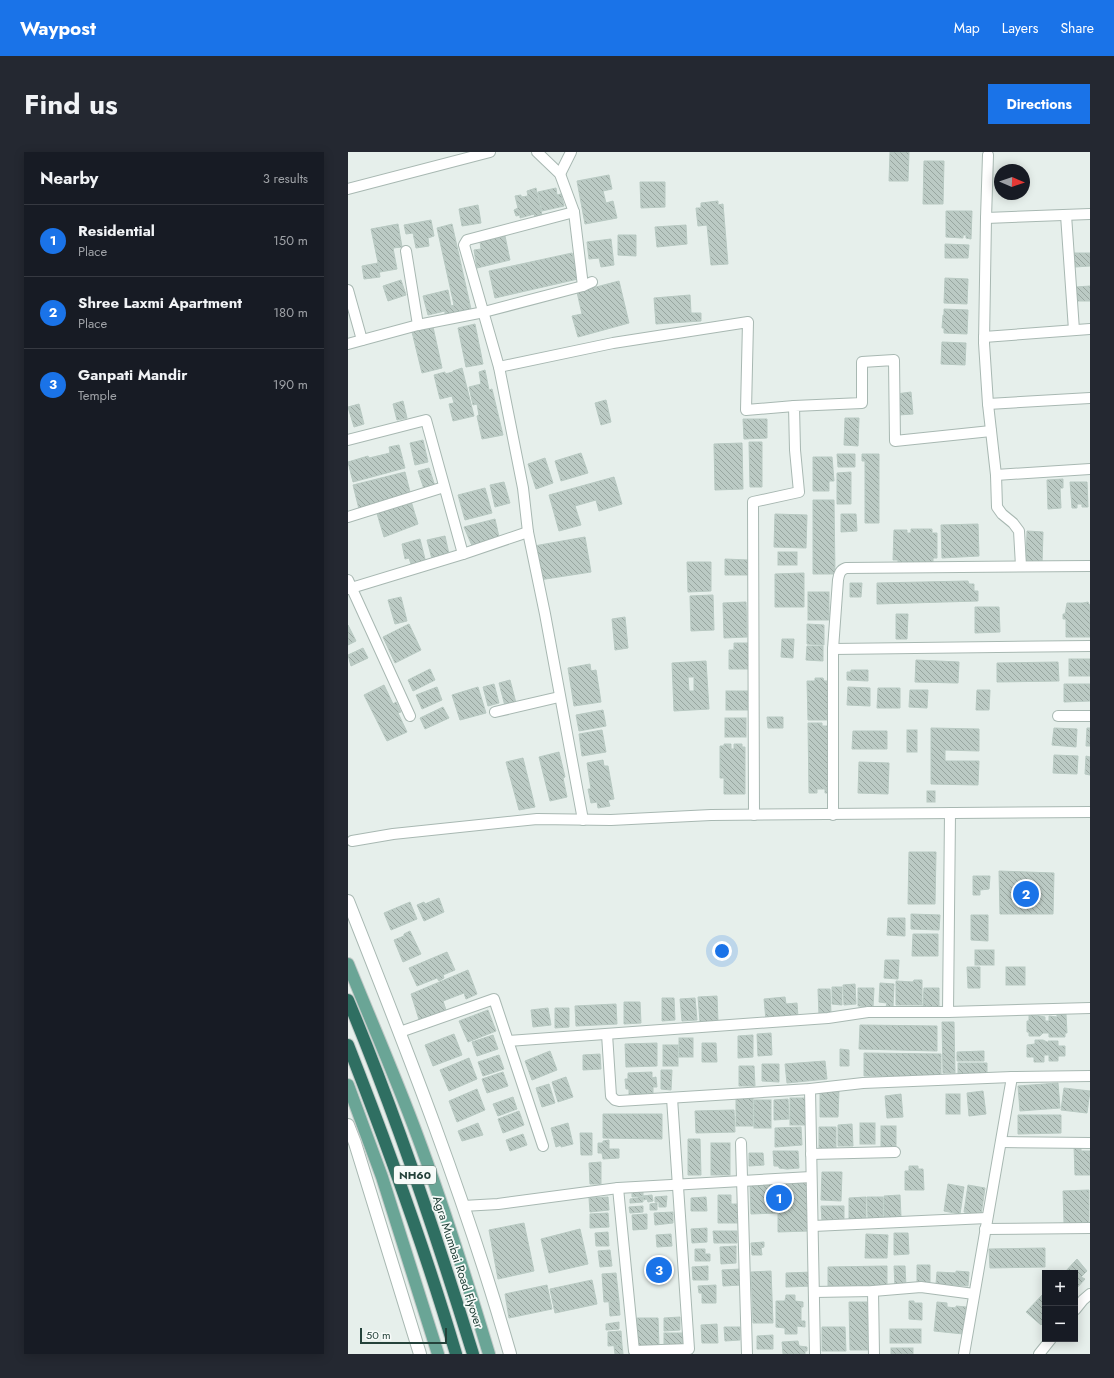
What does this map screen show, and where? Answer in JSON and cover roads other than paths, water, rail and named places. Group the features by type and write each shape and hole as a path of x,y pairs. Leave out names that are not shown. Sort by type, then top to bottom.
{"highway":[{"name":"Agra Mumbai Road Flyover","path":"348,1000 381,1082 429,1215 473,1354"},
{"name":"NH60","path":"348,1045 416,1229 456,1354"}],"main road":[{"path":"348,964 386,1053 418,1137 450,1228 489,1354"},
{"path":"348,1085 382,1177 438,1354"}],"street":[{"path":"348,189 490,152"},
{"path":"348,344 418,326 484,312 588,284 574,212 560,174 537,152"},
{"path":"560,174 571,152"},
{"path":"988,155 984,337 988,404 996,475 997,507 1019,531 1021,566"},
{"path":"574,212 465,242 464,249 484,312 499,367 523,488 528,532 545,614 559,697 583,820"},
{"path":"986,218 1090,214"},
{"path":"1066,215 1074,330"},
{"path":"406,251 418,326"},
{"path":"348,290 362,340"},
{"path":"499,367 613,343 748,322 746,410 862,403 862,362 894,360 895,441 991,431"},
{"path":"984,337 1090,329"},
{"path":"988,404 1090,398"},
{"path":"754,815 753,502 799,492 795,450 794,406"},
{"path":"348,440 426,420 463,554"},
{"path":"996,475 1090,469"},
{"path":"348,517 444,487"},
{"path":"410,716 349,586 463,554 528,532"},
{"path":"833,815 832,649 838,580 839,573 842,570 846,568 1090,566"},
{"path":"832,649 1090,646"},
{"path":"495,712 559,697"},
{"path":"1058,716 1090,716"},
{"path":"349,842 393,834 537,819 611,820 711,815 1090,812"},
{"path":"948,1012 950,813"},
{"path":"348,901 400,1032 463,1206 491,1289 510,1354"},
{"path":"400,1032 494,999 543,1146"},
{"path":"508,1041 828,1018 868,1012 948,1012 1090,1008"},
{"path":"607,1034 612,1098 619,1101 810,1089 863,1083 1012,1077 1090,1076"},
{"path":"964,1354 1012,1077"},
{"path":"810,1089 815,1354"},
{"path":"618,1188 634,1351 690,1349 672,1098"},
{"path":"348,1125 352,1144 420,1354"},
{"path":"1001,1142 1090,1143"},
{"path":"741,1143 747,1354"},
{"path":"811,1154 895,1152"},
{"path":"463,1206 498,1204 618,1188 811,1177"},
{"path":"812,1226 987,1218"},
{"path":"986,1229 1090,1228"},
{"path":"814,1292 873,1291 921,1287 974,1294"},
{"path":"873,1291 874,1354"},
{"path":"1078,1306 1090,1294"},
{"path":"1039,1354 1049,1342"}],"place":[{"name":"Shree Laxmi Apartment","path":"1026,894"},
{"name":"Residential","path":"779,1198"},
{"name":"Ganpati Mandir","path":"659,1270"}]}
